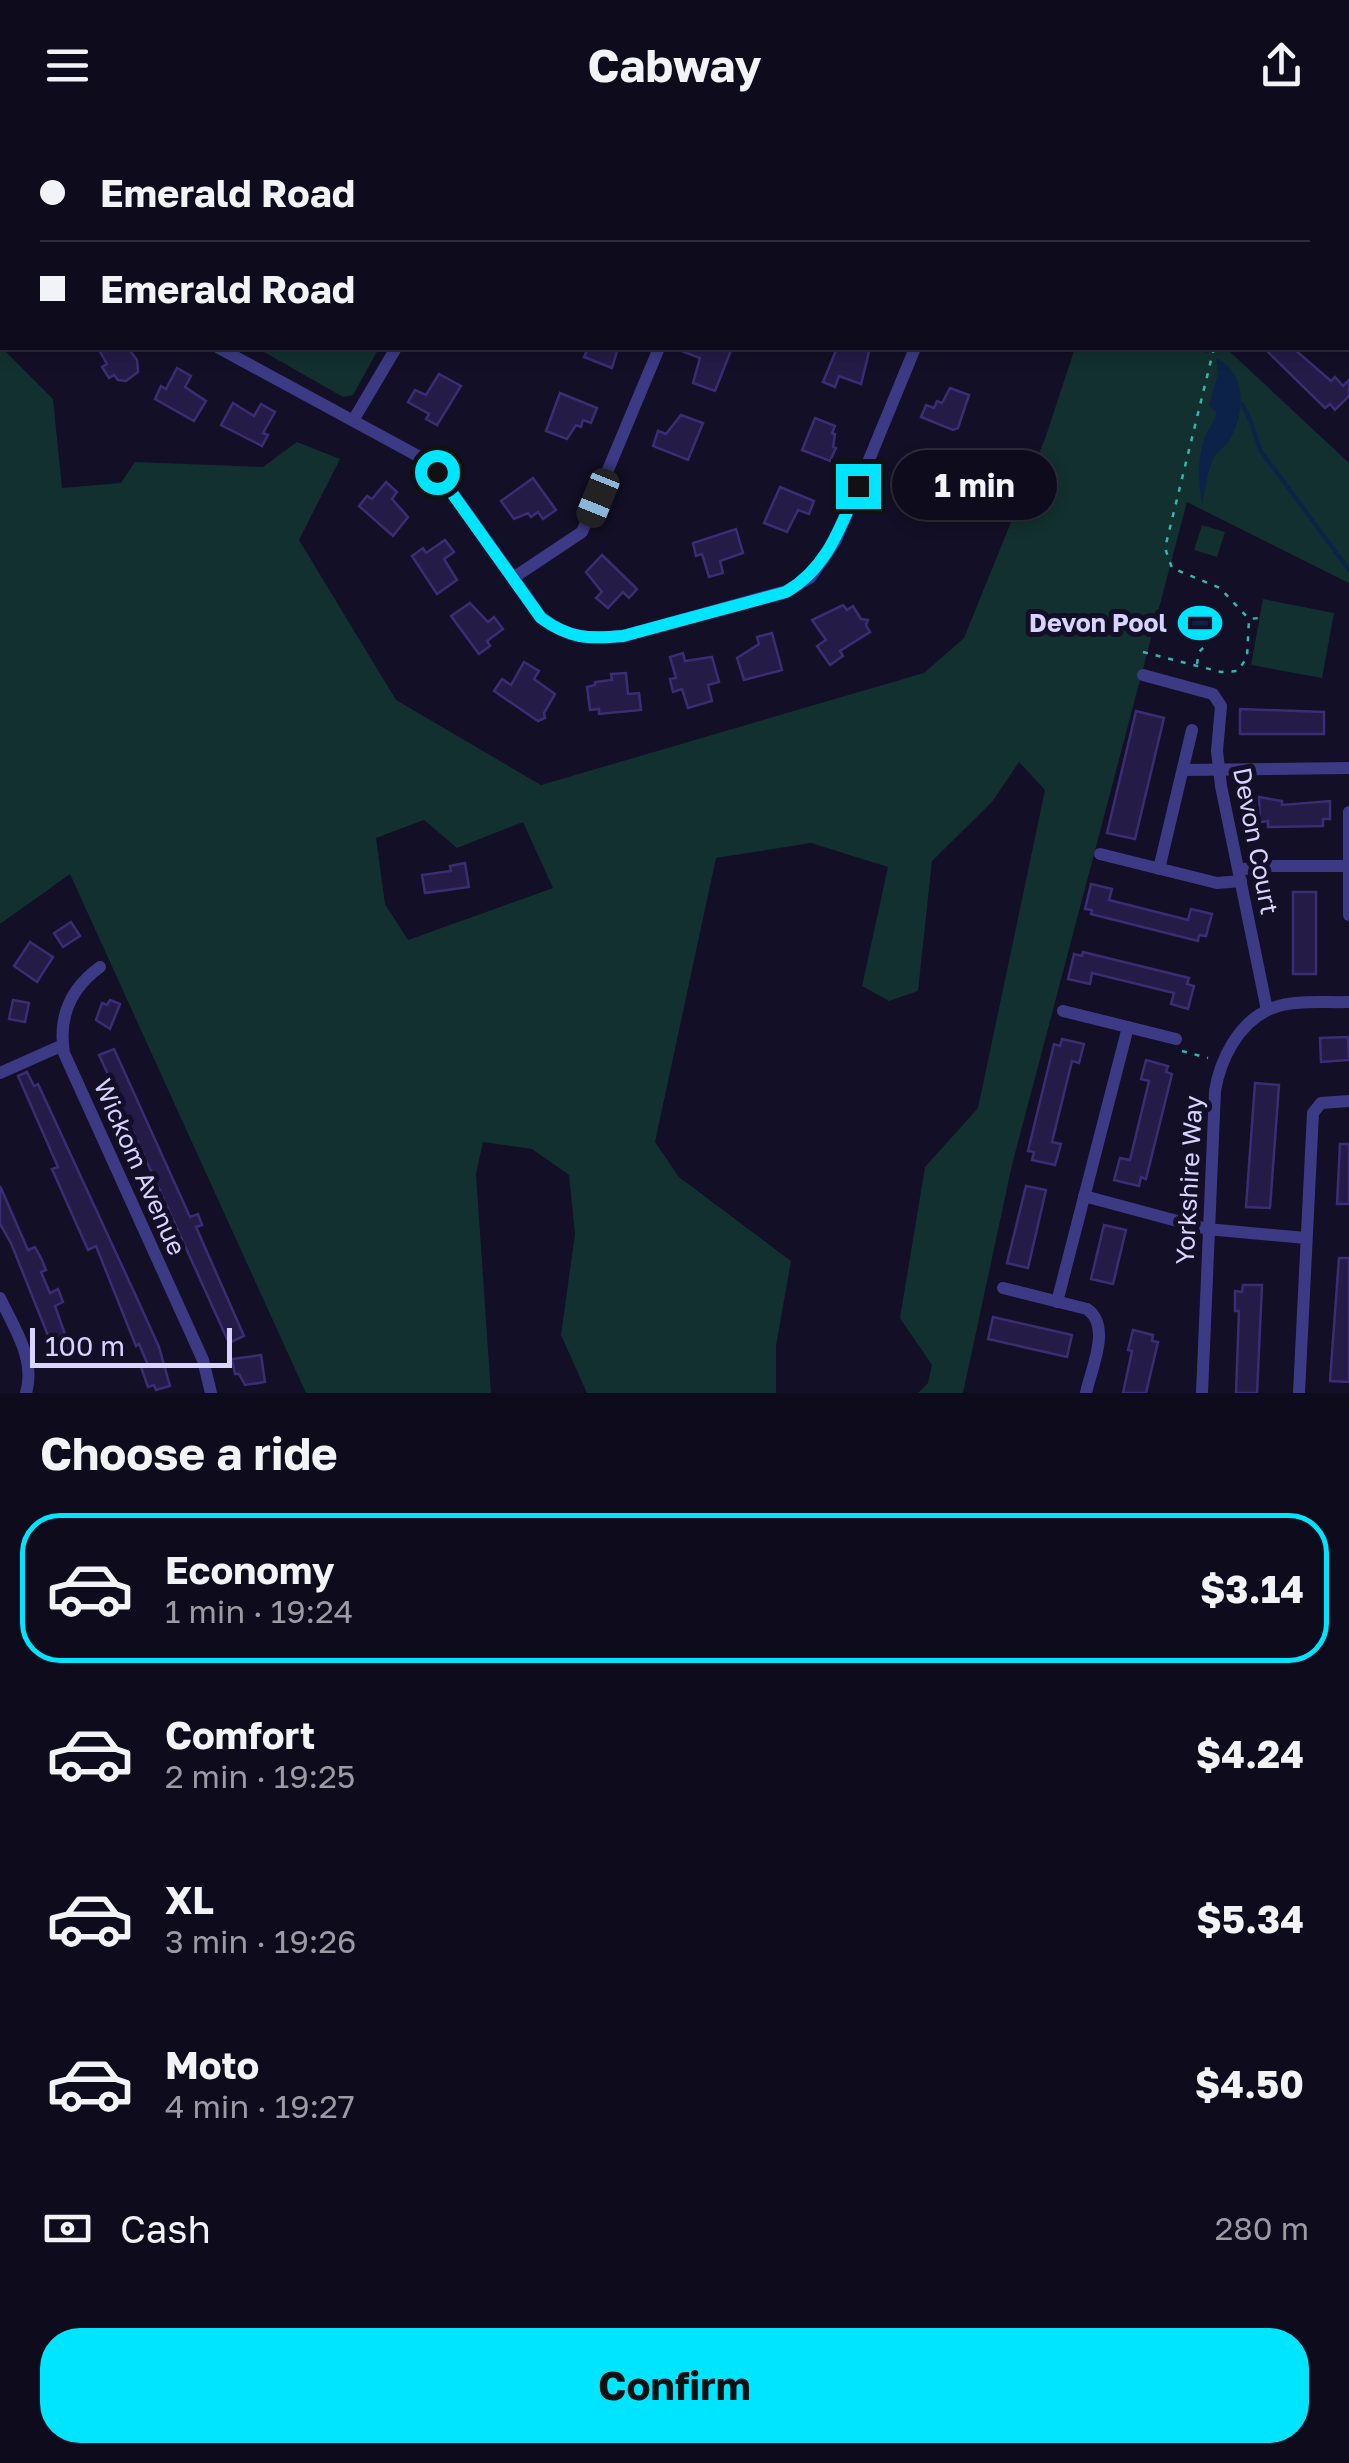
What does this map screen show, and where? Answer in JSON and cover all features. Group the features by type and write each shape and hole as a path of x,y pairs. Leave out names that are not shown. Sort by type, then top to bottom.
{"street":[{"path":"223,350 418,456 437,472 541,618 562,632 602,638 623,636 790,589 810,578 836,540 914,350"},
{"path":"354,419 395,350"},
{"path":"513,578 582,532 658,350"},
{"name":"Devon Court","path":"1143,675 1213,694 1218,699 1218,770 1267,1010"},
{"path":"1159,869 1192,730"},
{"path":"1184,770 1349,768"},
{"path":"1349,812 1349,915"},
{"path":"1100,854 1217,883 1262,866 1347,866"},
{"path":"0,1073 62,1046 62,1028 71,998 80,984 100,968"},
{"path":"1267,1010 1349,1002"},
{"name":"Yorkshire Way","path":"1202,1393 1207,1229 1218,1076 1223,1058 1234,1042 1267,1010"},
{"path":"1062,1011 1176,1039"},
{"path":"1057,1302 1128,1027"},
{"name":"Wickom Avenue","path":"62,1046 203,1360 211,1393"},
{"path":"1299,1393 1312,1113 1321,1103 1349,1101"},
{"path":"1084,1196 1207,1229 1306,1238"},
{"path":"1003,1288 1087,1310 1098,1321 1100,1330 1086,1393"},
{"path":"0,1298 26,1354 26,1393"}],"path":[{"path":"1143,652 1230,673 1242,668 1250,642 1249,619 1220,588 1172,568 1165,548 1214,350"},
{"path":"1249,619 1259,618"},
{"path":"1196,665 1204,647"},
{"path":"1176,1039 1176,1050 1210,1059"}],"green space":[{"path":"0,350 53,399 62,488 121,483 135,462 263,467 297,442 340,459 299,540 396,700 541,785 924,673 964,638 1046,436 1074,350 1228,350 1349,463 1349,583 1187,502 1012,1165 963,1393 918,1393 928,1383 932,1365 900,1318 925,1167 978,1108 1045,790 1019,762 992,802 932,861 918,991 889,1001 862,986 888,867 811,843 716,858 655,1142 679,1177 791,1261 776,1346 776,1393 587,1393 561,1335 575,1234 569,1175 532,1149 483,1142 476,1174 491,1393 306,1393 70,874 0,924","holes":["424,820 457,848 523,822 553,888 408,940 385,904 376,838"]},
{"path":"261,350 378,350 353,395 343,397"},
{"path":"1202,525 1225,532 1217,557 1194,550"},
{"path":"1263,599 1334,613 1322,678 1251,665"}],"water":[{"path":"1216,358 1234,374 1240,407 1229,441 1211,464 1202,505 1200,459 1216,412 1209,406 1218,373"},
{"name":"Devon Pool","path":"1187,607 1200,619 1214,616 1219,622 1217,632 1186,637 1181,630 1180,614"}],"building":[{"path":"99,350 130,350 137,360 138,372 126,381 114,375 109,378 102,367 107,364"},
{"path":"587,350 617,350 612,368 584,357"},
{"path":"679,350 731,350 715,391 693,383 700,358"},
{"path":"836,350 869,352 861,384 839,376 835,387 823,382"},
{"path":"1266,350 1295,350 1331,381 1335,377 1343,386 1349,380 1349,396 1335,410 1330,404 1325,408"},
{"path":"177,368 191,376 185,387 206,401 194,421 155,399 161,386 166,389"},
{"path":"439,374 461,386 437,425 426,419 429,414 408,402 415,390 426,395"},
{"path":"950,388 969,395 958,428 953,430 921,417 926,405 934,408 937,401 942,403"},
{"path":"560,393 597,408 591,423 583,420 567,439 546,431"},
{"path":"233,403 254,416 261,404 275,412 263,433 268,435 262,446 221,425"},
{"path":"681,415 703,423 688,460 653,446 658,431 666,434"},
{"path":"815,418 835,426 832,433 836,448 830,461 802,450"},
{"path":"533,478 556,510 543,519 538,512 514,519 501,501"},
{"path":"386,482 397,492 392,499 408,517 393,536 359,506 367,496 372,499"},
{"path":"780,487 814,501 809,514 798,510 787,532 764,523"},
{"path":"736,529 743,553 720,561 723,573 709,577 702,554 696,556 693,543"},
{"path":"445,540 454,552 444,559 457,580 437,594 412,556 423,548 426,553"},
{"path":"602,555 637,589 629,598 623,592 608,608 596,598 602,592 586,572"},
{"path":"470,603 488,622 494,617 503,629 487,641 490,646 479,654 451,616"},
{"path":"843,605 847,610 853,606 861,619 868,620 870,632 840,651 843,656 830,665 817,646 826,640 812,620"},
{"path":"772,633 782,670 744,680 737,658 759,644 757,637"},
{"path":"683,653 685,661 712,657 719,682 708,685 712,701 688,708 682,689 673,692 670,679 676,678 670,657"},
{"path":"524,662 539,671 534,679 555,694 545,718 538,721 494,691 502,679 511,685"},
{"path":"626,673 628,694 639,693 641,710 599,714 599,709 590,710 587,687 612,680 611,674"},
{"path":"1240,709 1324,712 1324,734 1240,734"},
{"path":"1136,711 1164,718 1135,839 1107,833"},
{"path":"1259,797 1282,801 1282,805 1330,801 1330,819 1323,819 1323,826 1268,827 1268,821 1260,822"},
{"path":"465,863 469,887 425,893 422,875 451,871 450,866"},
{"path":"1091,884 1112,889 1109,900 1188,920 1191,909 1212,914 1206,936 1199,935 1198,941 1091,914 1092,910 1085,909"},
{"path":"1293,892 1316,892 1316,974 1293,974"},
{"path":"71,922 80,936 63,947 54,933"},
{"path":"30,942 53,957 37,982 14,966"},
{"path":"1083,952 1189,978 1187,984 1194,986 1188,1009 1171,1004 1174,993 1092,973 1090,984 1068,979 1074,954 1082,956"},
{"path":"13,1000 29,1003 25,1022 9,1019"},
{"path":"110,1000 120,1004 110,1029 96,1020 102,1003 107,1005"},
{"path":"1348,1037 1349,1060 1321,1062 1320,1038"},
{"path":"1062,1039 1084,1044 1079,1063 1072,1061 1052,1142 1061,1144 1055,1165 1032,1160 1034,1152 1028,1151 1054,1044 1060,1046"},
{"path":"114,1049 190,1217 198,1214 202,1225 196,1227 244,1336 229,1343 122,1107 118,1109 112,1096 117,1094 99,1055"},
{"path":"1146,1060 1168,1066 1166,1072 1172,1074 1146,1179 1141,1177 1139,1186 1114,1180 1120,1158 1130,1160 1149,1081 1141,1079"},
{"path":"27,1072 34,1086 38,1084 135,1294 159,1347 170,1386 156,1390 154,1385 148,1387 141,1367 148,1365 139,1344 136,1346 96,1246 88,1250 52,1169 58,1167 18,1076"},
{"path":"1255,1083 1279,1085 1270,1208 1246,1207"},
{"path":"1340,1144 1349,1144 1349,1204 1337,1204"},
{"path":"0,1186 28,1250 35,1247 42,1260 46,1270 41,1272 50,1293 58,1289 63,1302 55,1306 70,1348 55,1353 0,1224"},
{"path":"1026,1186 1046,1190 1028,1268 1007,1263"},
{"path":"1104,1225 1126,1230 1113,1284 1091,1279"},
{"path":"1339,1258 1349,1258 1349,1382 1330,1381"},
{"path":"1243,1285 1262,1285 1257,1393 1236,1393 1239,1311 1235,1311 1235,1291 1242,1292"},
{"path":"993,1317 1072,1335 1067,1357 988,1339"},
{"path":"1133,1330 1153,1335 1152,1341 1158,1342 1146,1393 1123,1393"},
{"path":"261,1355 265,1382 245,1385 235,1374 232,1359"}],"waterway":[{"path":"1241,403 1261,451 1349,570"}],"place":[{"name":"Devon Pool","path":"1200,623"}],"route":[{"path":"437,472 541,618 562,632 602,638 623,636 786,592 810,578 836,540 858,486"}]}
